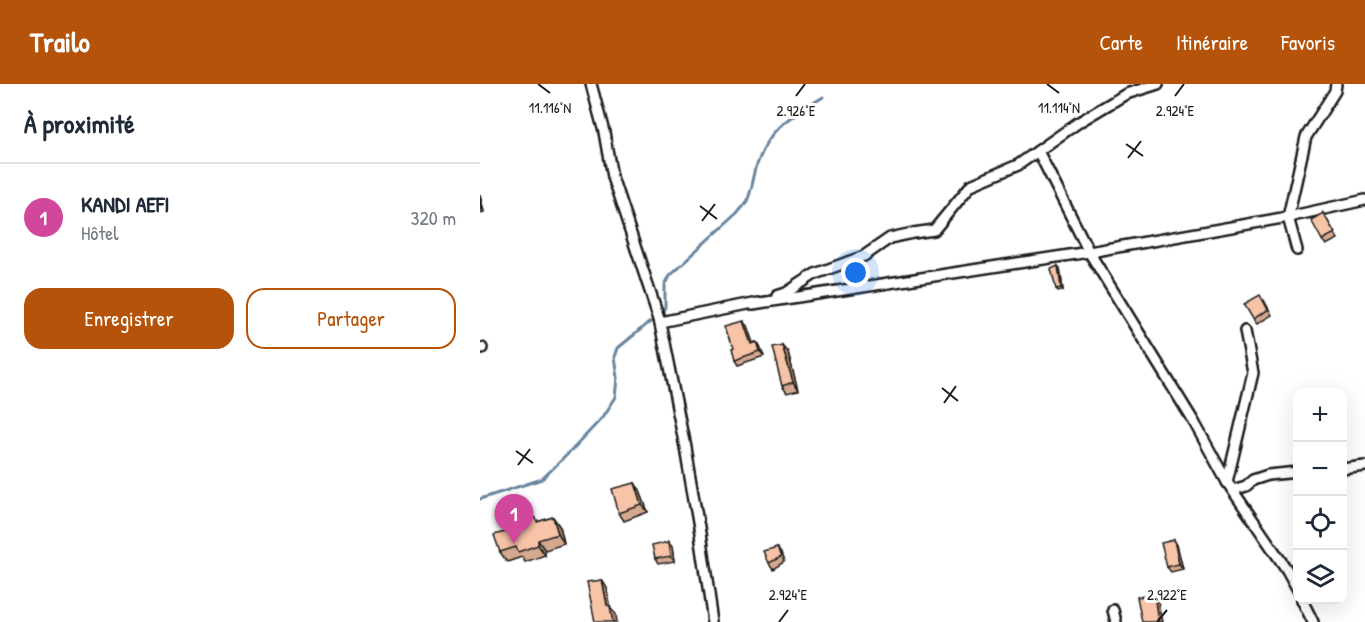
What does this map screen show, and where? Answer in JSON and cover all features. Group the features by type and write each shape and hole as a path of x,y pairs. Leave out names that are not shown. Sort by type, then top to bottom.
{"street":[{"path":"591,84 604,132 612,177 660,322 685,447 712,622"},
{"path":"753,304 786,293 815,274 864,256 890,238 934,230 971,184 1018,165 1079,122 1126,94 1158,84"},
{"path":"1297,250 1288,217 1306,137 1335,91 1336,84"},
{"path":"1038,151 1089,252 1194,422 1230,486 1293,581"},
{"path":"660,322 753,304 1089,252 1288,217 1365,200"},
{"path":"1230,486 1253,373 1245,331"},
{"path":"1347,468 1365,466"},
{"path":"1230,486 1246,486 1253,480 1268,475 1293,472"},
{"path":"1304,604 1313,622"},
{"path":"1113,610 1116,622"}],"building":[{"path":"1323,213 1335,233 1322,240 1311,220"},
{"path":"1058,266 1061,288 1056,289 1051,269"},
{"path":"1260,295 1268,310 1253,319 1244,304"},
{"path":"744,321 752,344 757,342 760,352 734,361 726,326"},
{"path":"782,345 793,382 782,386 772,347"},
{"path":"635,483 642,505 619,513 612,489"},
{"path":"529,514 536,518 537,522 553,517 558,534 538,540 538,545 518,552 516,547 500,552 494,535 508,531 513,521"},
{"path":"1174,540 1179,564 1167,567 1161,543"},
{"path":"669,541 671,556 655,559 652,545"},
{"path":"777,548 781,557 769,563 764,552"},
{"path":"602,580 613,622 595,622 587,582"},
{"path":"1154,595 1158,621 1142,622 1137,597"}],"waterway":[{"path":"480,499 542,479 603,417 616,397 618,378 615,357 618,348 651,321 659,318 665,307 665,285 670,275 746,203 758,162 769,139 784,123 823,97"}],"place":[{"name":"KANDI AEFI","path":"514,544"}]}
